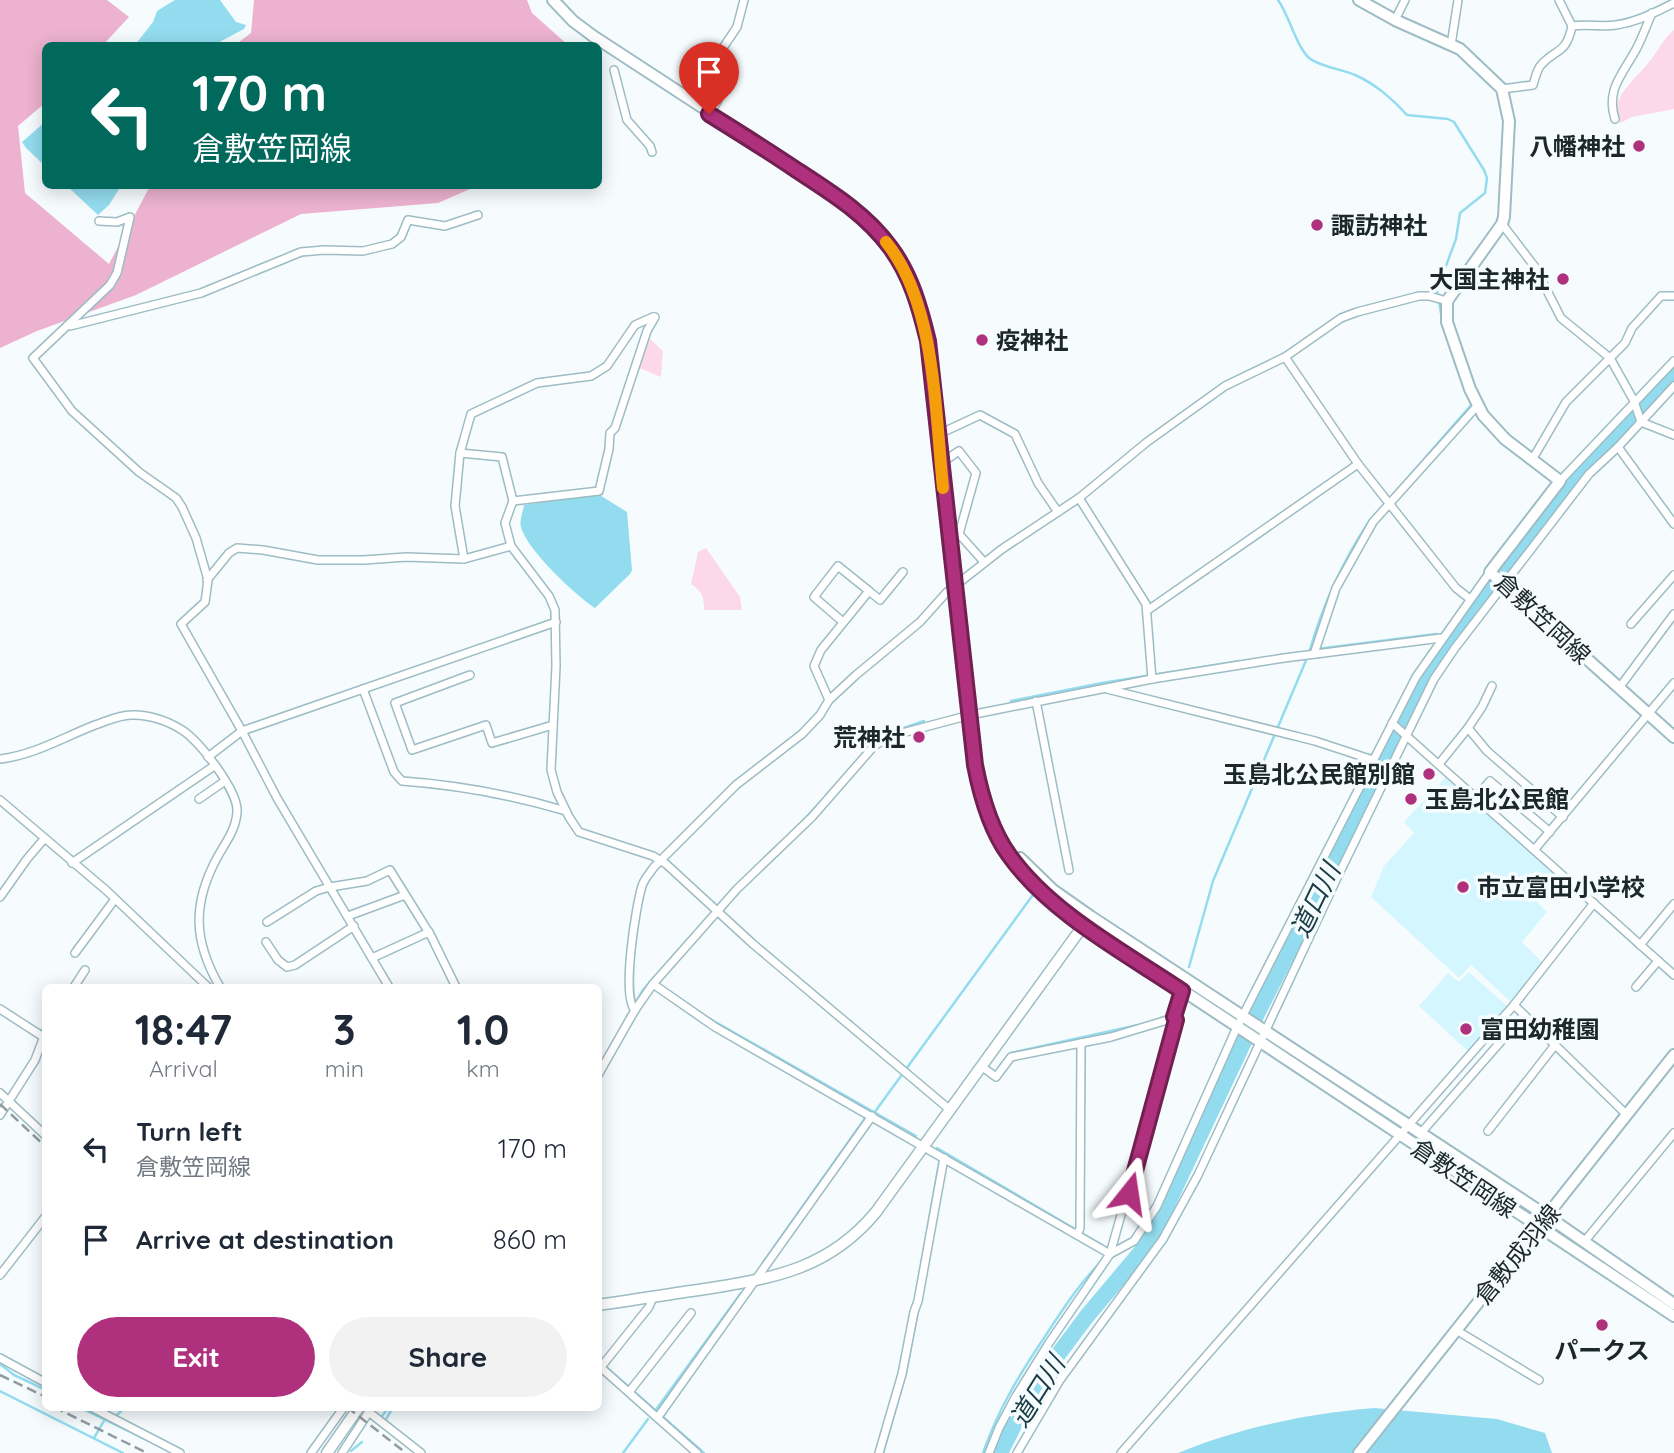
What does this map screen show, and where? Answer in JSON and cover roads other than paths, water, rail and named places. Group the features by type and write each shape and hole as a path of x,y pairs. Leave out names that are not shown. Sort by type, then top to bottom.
{"main road":[{"name":"倉敷笠岡線","path":"553,0 573,21 602,42"},
{"path":"1359,0 1395,20 1460,49 1502,89 1509,121 1506,199 1502,224 1441,299 1469,389 1478,405 1505,439 1560,481"},
{"name":"倉敷笠岡線","path":"602,42 843,200 875,228 892,249 908,276 920,306 928,341 980,790 1008,854 1027,877 1054,904 1087,920 1404,1131 1538,1228 1669,1300"},
{"name":"倉敷笠岡線","path":"1560,481 1497,578 1674,737"},
{"name":"倉敷笠岡線","path":"1087,920 1182,991 1240,1022"},
{"name":"倉敷成羽線","path":"1359,1453 1674,1055"},
{"name":"倉敷笠岡線","path":"1404,1131 1420,1133 1547,1216 1669,1300 1674,1316"}],"street":[{"path":"709,114 718,100 704,88 702,79 737,27 744,0"},
{"path":"1395,20 1405,0"},
{"path":"1451,45 1458,0"},
{"path":"1502,89 1533,85 1541,65 1566,45 1572,26 1559,0"},
{"path":"1572,26 1615,26 1674,4"},
{"path":"1615,119 1612,108 1614,85 1636,52 1652,13"},
{"path":"614,70 627,120 650,146 652,152"},
{"path":"69,326 192,296 301,252 363,251 392,244 401,237 408,220 445,226 478,215"},
{"path":"99,221 117,222 130,217 117,273 110,285 33,358 72,411 139,472 180,503 196,538 207,580 205,602 181,624 277,798 387,984"},
{"path":"1502,224 1535,267 1561,318 1610,358 1641,420 1674,435"},
{"path":"633,1008 629,968 643,883 661,860 736,785 802,734 820,715 829,700 920,622 955,586 984,562 1079,498 1147,442 1225,386 1285,356 1342,318 1419,296 1441,299"},
{"path":"1532,460 1566,402 1625,343 1632,328 1661,296 1674,296"},
{"path":"464,559 455,506 460,453 471,414 537,383 591,376 607,366 635,325 655,317 642,344 615,428 610,433 599,491 513,501"},
{"path":"1285,356 1357,464 1456,588 1470,598"},
{"path":"1560,481 1674,361"},
{"path":"1017,1453 1060,1380 1163,1239 1198,1175 1434,679 1497,578 1588,474 1618,447 1674,386"},
{"path":"1314,654 1336,587 1373,522 1387,503 1478,405"},
{"path":"937,435 980,415 1015,434 1038,483 1058,512"},
{"path":"1618,447 1674,524"},
{"path":"947,459 959,451 975,473 959,534 984,562"},
{"path":"460,453 502,457 513,501 505,523 511,546 549,596 555,610 552,778 566,811 579,832 661,860 715,911 949,1109"},
{"path":"1148,610 1357,464"},
{"path":"1079,498 1148,610 1152,676"},
{"path":"207,580 229,553 237,548 318,559 364,560 406,557 464,559 511,546"},
{"path":"843,622 814,597 838,566 880,600 903,572"},
{"path":"1631,624 1674,575"},
{"path":"1108,1253 1134,1241 1157,1206 1240,1022 1416,677 1470,598 1497,578"},
{"path":"829,700 814,667 821,650 869,591"},
{"path":"1619,688 1674,614"},
{"path":"208,757 242,731 556,622"},
{"path":"602,1067 633,1008 715,911 812,817 874,746 899,732 1036,701 1106,689 1152,676 1441,638"},
{"path":"470,675 395,703 412,750 486,725 492,743 553,725"},
{"path":"1535,849 1674,683"},
{"path":"1439,764 1468,728 1492,686"},
{"path":"363,689 394,772 401,781 480,790 566,811"},
{"path":"1106,689 1276,731 1373,760"},
{"path":"1036,701 1069,870"},
{"path":"0,759 28,754 120,716 158,719 185,732 208,757 236,801 236,822 211,870 198,918 203,952 219,984"},
{"path":"1393,723 1674,975"},
{"path":"1468,728 1487,751 1563,817"},
{"path":"72,863 214,766"},
{"path":"1476,797 1490,780 1550,832"},
{"path":"199,799 225,781"},
{"path":"0,813 3,802 115,899 205,984"},
{"path":"0,897 44,839"},
{"path":"267,922 316,891 367,881 390,870 429,932 455,984"},
{"path":"348,916 405,894"},
{"path":"75,953 115,899"},
{"path":"1121,1453 1514,1005 1594,903"},
{"path":"1640,945 1674,904"},
{"path":"602,1303 756,1281 800,1268 845,1242 876,1212 1087,920"},
{"path":"265,942 278,960 287,967 295,965 354,926"},
{"path":"372,958 429,932"},
{"path":"1636,987 1658,961"},
{"path":"76,984 85,970"},
{"path":"653,984 715,1027 1078,1233 1108,1253"},
{"path":"989,1453 1016,1396 1108,1253 1176,1020 1182,991"},
{"path":"1514,1005 1627,1115"},
{"path":"0,1009 42,1034"},
{"path":"981,1066 996,1077 1011,1057 1136,1030 1175,1015"},
{"path":"1420,1133 1524,1015"},
{"path":"0,1115 35,1060 42,1041"},
{"path":"1078,1233 1083,1043"},
{"path":"1488,1131 1555,1045"},
{"path":"0,1093 42,1132"},
{"path":"660,1414 872,1116"},
{"path":"1584,1242 1674,1133"},
{"path":"879,1453 902,1374 918,1301 942,1156"},
{"path":"0,1275 42,1221"},
{"path":"602,1364 649,1307 653,1297"},
{"path":"630,1390 691,1313"},
{"path":"1456,1330 1539,1380"},
{"path":"0,1358 42,1382"},
{"path":"602,1366 660,1414 697,1453"},
{"path":"98,1411 180,1453"},
{"path":"311,1453 341,1411"},
{"path":"327,1453 356,1411"},
{"path":"342,1453 370,1411"},
{"path":"372,1411 421,1453"}],"water":[{"path":"175,0 220,0 236,22 246,25 244,29 220,42 137,42 153,22 157,11"},
{"path":"42,125 42,163 26,148 22,142"},
{"path":"70,189 119,189 109,205 98,215"},
{"path":"598,494 627,512 632,570 595,608 564,583 532,548 520,522 524,505"},
{"path":"1374,1408 1497,1419 1545,1433 1552,1453 1178,1453 1274,1423"}],"waterway":[{"path":"1278,0 1309,58 1369,83 1407,115 1454,122 1484,170 1487,178 1485,193 1460,213 1456,239 1437,290 1442,319"},
{"name":"道口川","path":"1000,1453 1033,1388 1087,1316 1145,1247 1157,1226 1256,1016 1389,753 1408,706 1490,587 1576,480 1628,420 1674,376"},
{"path":"1391,497 1472,404"},
{"path":"1375,515 1387,502"},
{"path":"1309,653 1334,584 1370,520"},
{"path":"1317,649 1436,634"},
{"path":"1189,967 1213,881 1307,658"},
{"path":"1011,701 1240,661"},
{"path":"873,743 892,732 924,721"},
{"path":"826,795 843,777"},
{"path":"798,826 822,800"},
{"path":"750,872 778,845"},
{"path":"874,1113 1035,892"},
{"path":"619,1031 643,990 688,939"},
{"path":"1161,1018 1175,1013"},
{"path":"703,1015 916,1136"},
{"path":"1009,1055 1138,1025"},
{"path":"1084,1111 1085,1045"},
{"path":"762,1264 866,1117"},
{"path":"937,1148 1109,1249"},
{"path":"915,1300 940,1158"},
{"path":"983,1453 1002,1407 1026,1366 1070,1299 1100,1263"},
{"path":"655,1411 741,1293"},
{"path":"883,1453 906,1373 918,1311"},
{"path":"0,1364 14,1375 42,1388"},
{"path":"602,1364 704,1453"},
{"path":"0,1391 123,1453"},
{"path":"87,1411 164,1448"},
{"path":"115,1417 121,1411"},
{"path":"382,1416 386,1411"},
{"path":"385,1421 391,1411"},
{"path":"94,1438 105,1419"},
{"path":"623,1453 648,1419"},
{"path":"351,1451 362,1442"}],"railway":[{"path":"0,1104 42,1143"},
{"path":"0,1375 42,1395"},
{"path":"62,1411 147,1453"},
{"path":"352,1411 406,1453"}],"place":[{"name":"八幡神社","path":"1639,146"},
{"name":"諏訪神社","path":"1317,225"},
{"name":"大国主神社","path":"1563,279"},
{"name":"疫神社","path":"982,340"},
{"name":"荒神社","path":"919,737"},
{"name":"玉島北公民館別館","path":"1429,774"},
{"name":"玉島北公民館","path":"1411,799"},
{"name":"市立富田小学校","path":"1463,887"},
{"name":"富田幼稚園","path":"1466,1029"},
{"name":"パークス","path":"1602,1325"}]}
